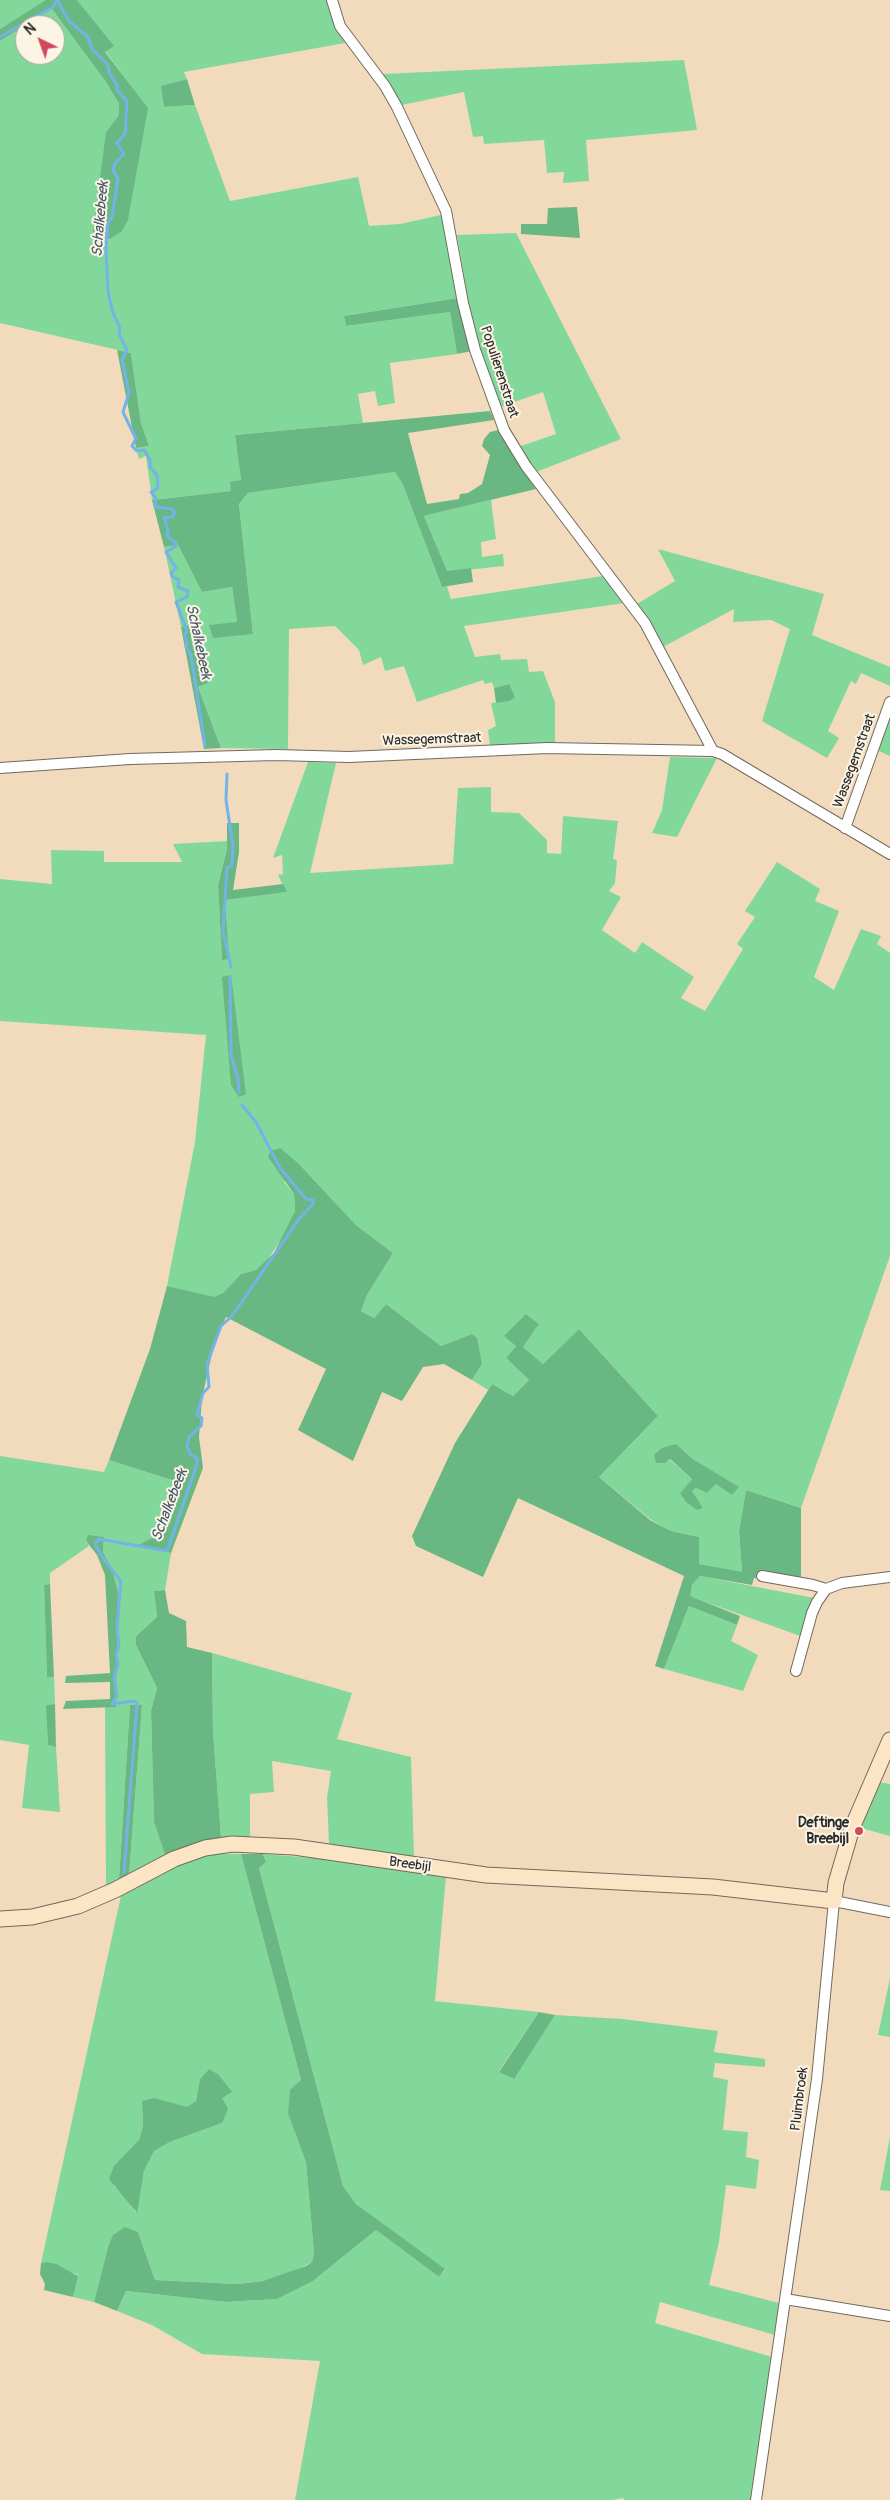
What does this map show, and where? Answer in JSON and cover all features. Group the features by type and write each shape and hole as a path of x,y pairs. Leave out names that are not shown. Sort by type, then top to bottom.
{"street":[{"name":"Populierenstraat","path":"332,0 340,26 385,86 397,107 446,211 463,303 476,350 504,430 526,466 645,623 713,751"},
{"name":"Wassegemstraat","path":"845,828 890,702"},
{"name":"Wassegemstraat","path":"0,768 140,759 276,755 349,757 547,748 713,751 722,754 890,854"},
{"path":"762,1576 806,1583 826,1590"},
{"path":"796,1671 812,1613 826,1590 842,1583 890,1577"},
{"path":"890,1740 852,1828 839,1874 834,1901 890,1912"},
{"name":"Breebijl","path":"0,1919 47,1914 78,1906 115,1890 174,1860 205,1848 232,1844 294,1847 486,1875 713,1887 834,1901"},
{"name":"Pluimbroek","path":"756,2500 817,2079 834,1901"},
{"path":"786,2299 890,2316"}],"green space":[{"path":"0,0 47,1 24,15 15,15 15,20 0,29"},
{"path":"46,0 77,0 114,46 105,52 148,108 128,220 122,231 110,239 93,232 106,132 119,115 119,104 106,82 65,27 65,15 56,15 52,9 42,15 22,15"},
{"path":"77,0 326,0 334,22 345,43 184,72 187,79 162,86 164,107 195,105 230,201 358,177 369,226 400,224 441,215 458,298 344,316 346,326 450,312 457,354 390,363 395,403 378,406 375,391 358,394 363,423 235,435 241,480 231,491 152,500 146,456 139,459 136,448 149,446 141,423 131,353 0,323 0,41 15,32 15,65 65,65 65,27 106,82 119,104 119,115 106,132 148,109 105,51 113,46"},
{"path":"52,9 56,15 42,15"},
{"path":"15,20 15,32 0,41 0,29"},
{"path":"684,60 697,130 586,140 589,181 563,183 564,172 547,173 544,140 484,144 483,136 473,137 464,92 402,105 383,74"},
{"path":"187,79 195,105 164,107 161,86"},
{"path":"577,207 580,238 521,234 521,224 547,224 548,208"},
{"path":"516,233 621,439 536,472 518,447 556,434 543,392 500,407 472,323 457,235"},
{"path":"458,298 472,351 457,354 450,312 346,326 344,316"},
{"path":"117,350 131,353 141,423 149,446 136,448"},
{"path":"490,411 494,420 408,433 427,504 459,499 460,494 468,493 482,484 490,455 482,446 484,439 490,432 498,430 536,489 424,516 447,571 471,568 473,582 442,587 403,485 395,472 248,493 239,504 253,634 213,638 209,625 237,622 232,587 202,592 178,545 164,547 152,500 231,491 230,482 241,480 235,435"},
{"path":"395,472 403,485 442,587 447,586 451,599 603,576 624,603 464,626 475,657 500,654 501,660 527,659 529,672 543,671 555,702 555,742 490,746 488,730 496,726 491,703 510,701 514,697 509,684 494,688 492,682 485,684 483,680 417,702 404,666 385,671 381,657 363,665 359,650 335,626 289,629 288,749 221,748 198,687 208,683 190,627 181,627 164,547 178,545 202,592 232,587 237,622 253,634 239,504 248,493"},
{"path":"491,500 496,539 481,542 482,557 503,554 504,566 447,572 424,516"},
{"path":"658,549 824,594 812,635 890,667 890,686 861,673 856,684 851,681 828,731 839,738 827,758 762,721 790,629 771,620 733,622 734,609 663,647 652,624 637,604 675,581"},
{"path":"190,626 208,683 198,687 221,748 204,749 181,627"},
{"path":"509,684 515,697 510,701 496,703 494,688"},
{"path":"890,714 890,756 879,751"},
{"path":"670,757 717,758 677,837 652,833 662,810"},
{"path":"308,762 336,763 310,873 453,864 458,788 491,787 491,812 519,813 547,840 547,853 561,854 563,816 618,821 613,859 617,860 615,883 609,891 621,897 602,930 635,953 642,942 694,977 681,998 705,1011 743,949 737,944 755,917 745,911 777,862 820,889 815,901 839,911 814,977 834,990 861,929 881,936 877,944 890,953 890,1256 801,1508 746,1490 739,1531 742,1573 699,1564 699,1537 671,1531 650,1519 599,1477 658,1416 579,1329 543,1364 523,1347 539,1324 526,1314 516,1346 506,1358 529,1380 513,1396 492,1384 488,1390 472,1380 482,1364 472,1334 441,1346 386,1304 374,1318 361,1311 367,1295 393,1253 356,1225 299,1164 284,1182 294,1194 295,1211 286,1233 265,1263 256,1270 241,1274 223,1293 214,1298 167,1286 195,1142 206,1035 0,1021 0,879 52,884 51,850 104,851 104,862 182,862 173,844 227,841 227,849 218,885 222,959 229,959 224,900 286,892 278,875 283,874 282,855 273,858","holes":["223,977 238,1037 246,1094","676,1444 693,1459 738,1487 716,1484 707,1493 696,1488 692,1491 695,1497 680,1493 692,1479 669,1459"]},
{"path":"227,823 239,823 239,852 233,890 283,884 287,892 225,900 229,959 222,960 218,885 227,849"},
{"path":"231,975 246,1094 239,1097 231,1085 222,977"},
{"path":"280,1148 299,1164 356,1225 393,1253 367,1295 361,1311 374,1318 386,1304 441,1346 472,1334 477,1338 482,1364 472,1380 444,1364 423,1367 402,1401 382,1392 353,1461 298,1430 326,1369 226,1317 214,1345 202,1398 199,1437 203,1468 171,1553 138,1545 163,1532 170,1523 181,1483 109,1460 150,1349 167,1286 214,1297 223,1293 241,1274 256,1270 274,1253 295,1211 294,1194 268,1157 270,1151"},
{"path":"526,1314 539,1324 523,1347 543,1364 579,1329 658,1416 599,1477 650,1520 671,1531 699,1537 699,1564 742,1572 739,1531 746,1490 801,1508 801,1582 754,1578 752,1585 700,1576 692,1585 690,1596 740,1616 737,1625 689,1606 664,1669 655,1666 684,1576 518,1498 483,1577 416,1546 412,1536 455,1443 492,1384 513,1396 529,1380 506,1358 516,1346 504,1336"},
{"path":"676,1444 693,1459 739,1487 732,1495 716,1484 707,1493 696,1488 692,1491 703,1508 697,1510 686,1502 680,1493 692,1479 670,1459 665,1463 656,1463 654,1455 662,1448"},
{"path":"0,1456 104,1472 109,1460 181,1483 170,1523 163,1532 138,1545 171,1553 165,1590 154,1591 157,1617 136,1636 136,1645 157,1688 151,1711 154,1822 166,1858 129,1875 142,1705 130,1705 119,1879 106,1886 105,1707 116,1706 118,1591 112,1569 103,1552 104,1537 86,1541 89,1546 50,1573 50,1584 44,1585 47,1677 54,1677 55,1704 47,1705 48,1745 56,1747 60,1812 22,1808 29,1745 0,1740"},
{"path":"88,1535 104,1537 103,1552 112,1569 118,1591 116,1707 63,1709 66,1701 110,1699 110,1682 65,1683 66,1676 110,1673 105,1575 97,1555 86,1541"},
{"path":"700,1576 814,1598 803,1637 689,1596 692,1585"},
{"path":"50,1584 54,1677 47,1677 44,1585"},
{"path":"165,1590 169,1613 186,1621 187,1647 212,1653 213,1732 221,1837 166,1858 154,1822 151,1711 157,1688 136,1645 136,1636 157,1617 154,1591"},
{"path":"689,1606 737,1625 731,1641 758,1655 743,1691 664,1669"},
{"path":"212,1653 352,1693 337,1739 411,1757 414,1858 329,1845 327,1798 331,1771 272,1761 274,1792 250,1794 250,1837 221,1837 213,1732"},
{"path":"55,1704 56,1747 48,1745 46,1705"},
{"path":"130,1705 142,1705 129,1875 119,1879"},
{"path":"878,1782 890,1784 890,1836 861,1828"},
{"path":"209,1853 241,1854 301,2080 288,2114 306,2162 314,2253 312,2262 286,2275 263,2281 238,2284 155,2280 138,2232 108,2247 94,2302 73,2297 78,2275 46,2262 41,2263 122,1891 187,1860","holes":["209,2069 218,2074 222,2098 222,2123 170,2142 154,2151 144,2171 136,2213 123,2194 114,2186 139,2140 143,2126 142,2101 187,2108 196,2101 200,2079"]},
{"path":"241,1854 263,1854 266,1862 259,1868 343,2186 356,2204 445,2269 439,2277 376,2230 313,2281 277,2299 226,2302 126,2291 117,2311 94,2302 108,2247 113,2235 125,2227 138,2232 155,2280 238,2284 263,2281 306,2266 312,2262 314,2253 306,2162 288,2114 290,2090 301,2080"},
{"path":"263,1854 327,1859 446,1876 435,2001 539,2012 499,2071 513,2079 555,2015 623,2019 718,2031 714,2052 765,2059 765,2067 715,2063 713,2077 728,2080 723,2130 748,2132 746,2157 759,2160 756,2189 726,2185 719,2242 709,2285 779,2303 775,2335 660,2302 655,2323 772,2357 751,2500 624,2500 623,2498 612,2500 295,2500 320,2361 202,2354 152,2325 117,2311 126,2291 226,2302 277,2299 313,2281 376,2230 439,2277 445,2270 356,2204 343,2186 259,1868 266,1862"},
{"path":"890,1978 890,2037 878,2035"},
{"path":"539,2012 555,2015 514,2079 499,2072"},
{"path":"209,2069 218,2074 232,2092 222,2098 228,2109 222,2123 170,2142 154,2151 144,2171 137,2213 109,2179 114,2166 139,2140 143,2126 142,2101 154,2098 187,2107 196,2101 200,2079"},
{"path":"890,2137 890,2191 880,2190"},
{"path":"41,2263 56,2264 78,2276 73,2297 44,2290 45,2284 40,2274"}],"waterway":[{"name":"Schalkebeek","path":"57,0 69,21 88,37 92,49 108,65 109,72 117,85 117,90 127,101 125,134 117,143 124,154 115,163 113,170 118,179 112,217 108,223 106,249 108,292 113,313 120,328 119,334 127,350 122,359 129,393 123,412 136,439 132,446 137,451 144,450 150,460 150,467 157,475 158,488 151,492 156,498 155,507 172,509 175,513 172,517 164,518 168,529 167,536 176,543 176,546 166,552 176,568 171,573 173,577 179,580 178,587 188,591 187,597 176,602 187,631 185,634 186,647 191,655 205,746"},
{"path":"0,37 53,7 57,0"},
{"name":"Schalkebeek","path":"227,774 226,800 233,846 232,865 227,868 223,932 231,967"},
{"name":"Schalkebeek","path":"230,977 231,1055 238,1079 239,1093"},
{"name":"Schalkebeek","path":"124,1872 137,1704 135,1701 112,1704 117,1696 114,1677 118,1664 116,1654 119,1646 117,1628 121,1581 104,1560 95,1544 99,1539 167,1551 197,1464 197,1458 191,1455 187,1447 189,1437 201,1426 202,1418 197,1415 203,1393 209,1387 207,1364 221,1326 232,1316 299,1219 313,1204 313,1200 306,1199 280,1168 256,1122 242,1105"}],"place":[{"name":"Deftinge Breebijl","path":"859,1831"}]}
